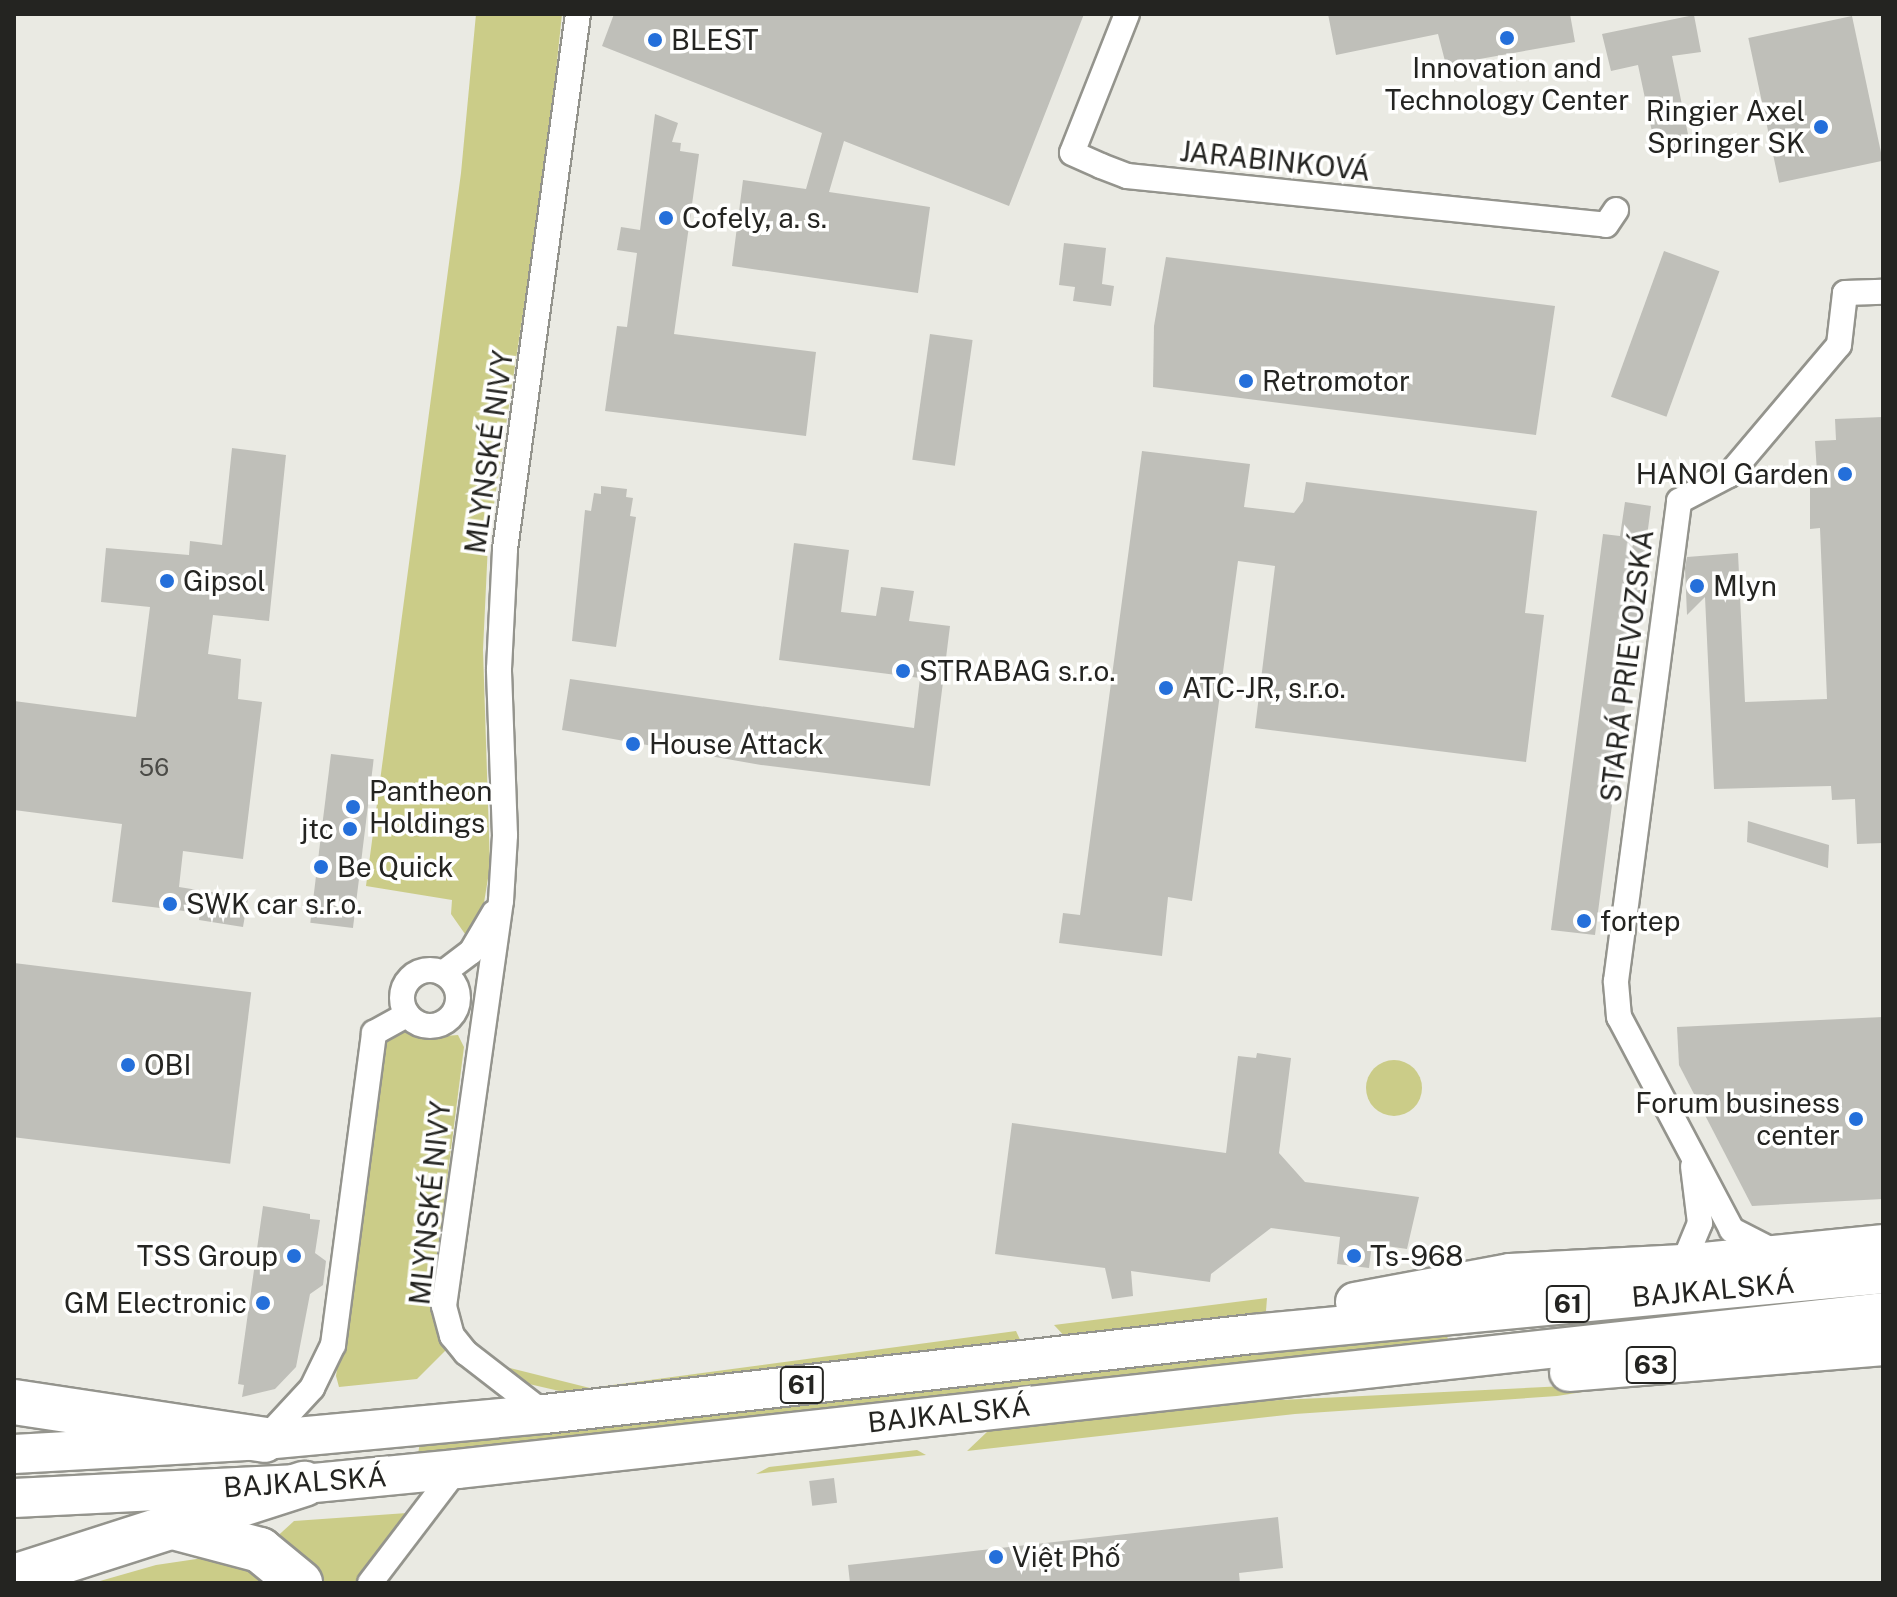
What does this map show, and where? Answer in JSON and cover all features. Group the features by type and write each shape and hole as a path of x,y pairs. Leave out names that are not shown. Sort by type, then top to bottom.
{"highway":[{"path":"14,1402 264,1440"},
{"name":"61","path":"14,1577 175,1528 304,1484"},
{"path":"175,1528 260,1550 300,1583"}],"main road":[{"path":"1253,1334 1304,1312 1510,1273 1683,1264 1883,1244"},
{"name":"BAJKALSKÁ","path":"14,1454 264,1440 545,1414 1253,1334 1883,1274"},
{"name":"BAJKALSKÁ","path":"14,1498 304,1484 457,1469 1883,1312"},
{"name":"63","path":"1274,1379 1494,1378 1883,1346"}],"street":[{"name":"MLYNSKÉ NIVY","path":"545,1414 466,1353 445,1313 501,901 503,577 578,14"},
{"name":"JARABINKOVÁ","path":"1127,14 1072,153 1101,166 1127,176 1606,225 1616,210"},
{"name":"STARÁ PRIEVOZSKÁ","path":"1783,1255 1732,1230 1686,1137 1619,1017 1616,995 1679,501 1729,475 1839,345 1845,293 1883,292"},
{"name":"MLYNSKÉ NIVY","path":"451,992 424,970 408,980 401,995 407,1015 432,1027 501,901"},
{"name":"MLYNSKÉ NIVY","path":"451,992 475,986 493,971"},
{"path":"451,992 479,1049"},
{"path":"264,1440 312,1388 333,1345 374,1033 407,1015"},
{"name":"STARÁ PRIEVOZSKÁ","path":"1683,1264 1700,1223 1686,1137"},
{"path":"370,1583 457,1469"}],"green space":[{"path":"476,14 562,14 548,148 488,544 483,650 490,866 482,915 465,934 451,914 452,900 366,886 461,173"},
{"path":"404,1030 431,1037 458,1035 464,1047 432,1298 447,1349 417,1379 339,1387 336,1376 384,1038"},
{"path":"1394,1060 1414,1068 1422,1088 1414,1108 1394,1116 1374,1108 1366,1088 1374,1068"},
{"path":"1267,1298 1266,1311 1256,1321 1068,1340 1054,1325"},
{"path":"1446,1330 1448,1340 418,1455 420,1441"},
{"path":"1016,1331 1023,1346 568,1393 529,1384 494,1364 590,1388"},
{"path":"1647,1382 1557,1396 1295,1414 967,1451 988,1431 1240,1402"},
{"path":"917,1450 926,1455 756,1474 769,1467"},
{"path":"407,1513 358,1583 312,1583 270,1543 294,1521"},
{"path":"210,1557 252,1570 270,1583 93,1583 156,1565"}],"building":[{"path":"614,14 1084,14 1009,206 844,141 829,192 930,207 918,293 732,266 743,180 806,189 822,133 602,46"},
{"name":"Innovation and Technology Center","path":"1328,14 1570,14 1575,42 1446,65 1438,34 1336,55"},
{"path":"1694,15 1701,52 1672,56 1690,144 1656,151 1638,65 1611,71 1602,34"},
{"name":"Ringier Axel Springer SK","path":"1852,16 1883,161 1779,183 1748,38"},
{"path":"655,114 678,123 672,142 681,143 680,151 699,154 674,334 816,352 806,436 605,411 617,326 627,327 637,253 617,250 621,227 640,230"},
{"path":"1064,243 1106,248 1102,284 1114,286 1111,306 1073,301 1075,287 1059,285"},
{"path":"1664,251 1719,271 1666,417 1611,397"},
{"path":"1166,257 1555,306 1536,435 1153,387 1154,326"},
{"path":"930,334 973,340 955,466 912,460"},
{"path":"1883,417 1883,843 1857,844 1855,799 1832,800 1831,786 1714,789 1705,597 1687,615 1685,568 1687,557 1738,553 1745,702 1827,699 1820,528 1810,529 1810,488 1818,488 1815,441 1836,440 1835,419"},
{"path":"232,448 286,455 269,621 213,615 208,654 241,659 238,699 262,702 243,859 183,851 179,887 248,898 243,927 199,920 200,913 112,902 122,824 14,810 14,701 136,717 150,607 101,602 106,548 189,555 190,541 222,545"},
{"path":"1142,451 1250,464 1244,507 1294,513 1303,501 1306,482 1537,511 1525,613 1544,615 1526,762 1255,728 1275,566 1238,561 1192,901 1168,897 1162,956 1059,943 1063,913 1080,915"},
{"path":"601,486 627,489 626,497 633,498 630,516 636,517 616,647 572,641 585,510 591,511 594,493 601,494"},
{"path":"1625,502 1651,506 1595,935 1551,930 1603,534 1620,536"},
{"name":"STRABAG s.r.o.","path":"794,543 849,550 841,612 876,616 881,587 914,591 909,621 950,626 930,786 761,765 562,730 570,679 914,728 920,678 779,660"},
{"path":"331,754 374,759 353,928 310,923"},
{"path":"1748,821 1829,845 1828,868 1747,842"},
{"name":"OBI","path":"14,963 251,992 230,1164 14,1137"},
{"path":"1883,1017 1883,1199 1752,1206 1679,1065 1677,1027"},
{"path":"1257,1053 1291,1058 1279,1153 1305,1182 1419,1197 1407,1249 1372,1244 1369,1268 1337,1264 1340,1237 1271,1228 1211,1274 1210,1282 1131,1271 1133,1296 1112,1299 1105,1268 995,1254 1012,1123 1226,1153 1238,1056 1256,1058"},
{"name":"GM Electronic","path":"263,1206 310,1214 310,1219 320,1220 315,1253 326,1261 323,1285 310,1294 296,1367 275,1389 242,1397 244,1385 238,1384"},
{"path":"834,1478 837,1503 812,1506 809,1481"},
{"path":"1278,1517 1283,1568 1239,1573 1240,1583 850,1583 848,1565"}],"place":[{"name":"Innovation and Technology Center","path":"1507,38"},
{"name":"BLEST","path":"655,40"},
{"name":"Ringier Axel Springer SK","path":"1821,127"},
{"name":"Cofely, a. s.","path":"666,218"},
{"name":"Retromotor","path":"1246,381"},
{"name":"HANOI Garden","path":"1845,474"},
{"name":"Gipsol","path":"167,581"},
{"name":"Mlyn","path":"1697,586"},
{"name":"STRABAG s.r.o.","path":"903,671"},
{"name":"ATC-JR, s.r.o.","path":"1166,688"},
{"name":"House Attack","path":"633,744"},
{"name":"Pantheon Holdings","path":"353,807"},
{"name":"jtc","path":"350,829"},
{"name":"Be Quick","path":"321,867"},
{"name":"SWK car s.r.o.","path":"170,904"},
{"name":"fortep","path":"1584,921"},
{"name":"OBI","path":"128,1065"},
{"name":"Forum business center","path":"1856,1119"},
{"name":"TSS Group","path":"294,1256"},
{"name":"Ts-968","path":"1354,1256"},
{"name":"GM Electronic","path":"263,1303"},
{"name":"Việt Phố","path":"996,1557"}]}
